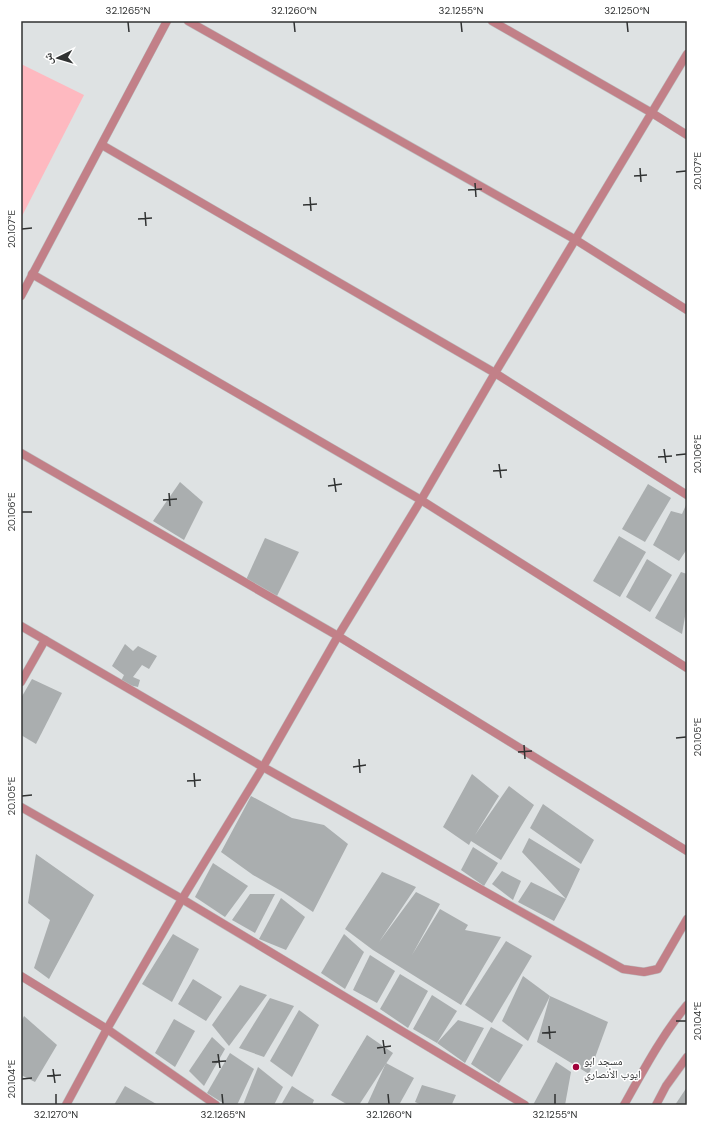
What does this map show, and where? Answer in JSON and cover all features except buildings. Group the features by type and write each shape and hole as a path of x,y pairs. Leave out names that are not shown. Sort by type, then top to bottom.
{"street":[{"path":"21,296 167,21"},
{"path":"188,21 576,240 687,310"},
{"path":"492,21 652,113 687,135"},
{"path":"66,1105 107,1029 182,899 263,767 338,636 421,500 495,372 687,54"},
{"path":"102,145 495,372 687,495"},
{"path":"32,274 421,500 687,668"},
{"path":"21,453 338,636 687,850"},
{"path":"21,626 263,767 623,969 644,972 658,970 687,920"},
{"path":"21,682 46,640"},
{"path":"21,807 182,899 525,1105"},
{"path":"21,976 107,1029 216,1105"},
{"path":"624,1105 648,1061 687,1005"},
{"path":"656,1105 666,1086 687,1057"}],"shaded area":[{"path":"21,64 84,95 21,218"}],"place":[{"name":"مسجد ابو ايوب الأنصاري","path":"576,1067"}]}
